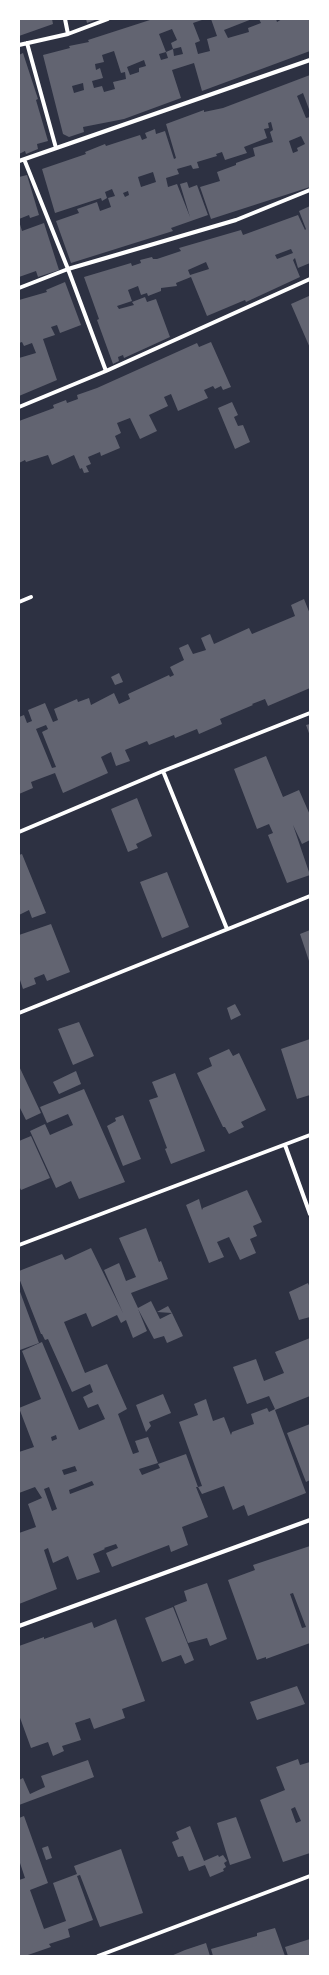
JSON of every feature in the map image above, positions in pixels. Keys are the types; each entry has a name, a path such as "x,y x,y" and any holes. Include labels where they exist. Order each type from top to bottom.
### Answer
{"street":[{"path":"65,19 68,34"},
{"path":"19,45 68,34 108,19"},
{"path":"27,43 56,148"},
{"path":"106,371 68,269 21,160 310,60"},
{"path":"19,288 68,269 236,220 310,190"},
{"path":"19,407 106,371 310,279"},
{"path":"19,602 31,597"},
{"path":"19,832 163,771 310,713"},
{"path":"163,771 227,929"},
{"path":"19,1013 310,896"},
{"path":"19,1245 310,1136"},
{"path":"285,1145 310,1214"},
{"path":"19,1626 310,1520"},
{"path":"98,1956 310,1876"}],"building":[{"path":"19,19 52,19 53,24 19,36"},
{"path":"86,19 98,19 87,23"},
{"path":"153,19 205,19 193,23 200,41 195,43 198,54 210,51 207,39 217,36 211,19 252,19 224,30 228,38 249,32 248,28 261,23 259,19 276,19 277,22 282,19 310,19 310,51 202,91 194,63 172,70 181,98 124,119 83,127 84,132 69,137 63,134 43,55 70,48 69,46 89,42 88,40","holes":["172,29 177,40 171,43 173,49 166,52 159,34","181,47 183,54 174,56 173,49","114,51 121,73 125,72 126,79 113,82 115,89 104,92 102,86 94,88 92,81 103,78 100,68 96,70 95,64 104,62 102,55","166,52 168,58 161,60 159,54","144,60 146,66 139,68 139,72 130,75 127,67","83,83 84,90 74,93 72,86"]},
{"path":"23,53 38,99 36,100 48,141 37,144 38,149 26,154 25,151 19,154 19,55"},
{"path":"310,75 310,112 303,93 297,96 306,118 310,117 310,187 211,219 200,187 220,181 217,172 255,156 253,148 273,142 270,132 273,130 271,122 268,123 269,128 264,129 267,138 244,147 247,153 225,160 222,152 216,154 217,156 197,162 199,168 193,169 191,165 177,169 179,174 166,178 168,187 177,184 190,217 180,184 187,182 189,188 197,185 208,215 171,228 173,231 71,263 56,221 79,213 77,209 97,202 100,211 111,207 108,198 115,196 112,189 105,192 107,198 102,201 101,198 55,213 42,169 86,154 85,152 105,144 106,146 140,135 142,140 147,138 145,133 155,129 156,134 165,131 174,159 176,158 166,124 204,110 204,112 223,108","holes":["301,136 305,144 297,148 298,151 293,153 289,141","153,172 156,182 141,187 138,177","128,191 129,195 125,197 123,193"]},
{"path":"27,175 39,215 30,218 29,215 19,219 19,177"},
{"path":"310,206 310,263 298,268 295,258 293,260 300,277 246,302 245,300 207,316 191,277 176,283 177,286 161,288 161,291 148,296 147,293 141,295 138,286 128,290 132,301 117,306 119,309 134,305 132,302 145,297 147,302 156,299 170,337 124,358 123,355 118,357 119,361 113,364 97,320 99,319 84,277 131,263 132,266 141,263 140,260 152,257 153,259 157,259 181,251 179,248 241,230 243,235 298,215 305,230 306,229 299,211","holes":["291,249 293,253 277,259 275,255","206,262 209,269 190,275 188,270"]},
{"path":"19,221 22,231 44,223 59,270 38,277 36,271 19,277"},
{"path":"65,282 81,325 60,333 57,325 51,327 55,335 43,339 57,380 19,396 19,358 36,353 32,343 24,346 22,342 19,343 19,300 47,292 46,290"},
{"path":"309,296 310,299 310,348 291,304"},
{"path":"211,342 231,387 223,390 221,386 215,389 213,386 204,390 208,398 178,411 171,394 164,397 168,406 149,415 157,431 140,439 130,418 117,423 121,433 115,436 120,448 101,456 100,452 88,457 91,464 86,466 89,472 84,473 82,468 80,469 74,455 52,465 48,455 26,462 25,460 19,463 19,421 54,408 53,405 66,400 67,403 78,399 77,395 97,388 197,343 199,347"},
{"path":"232,402 238,415 234,417 238,426 243,425 250,442 235,449 218,408"},
{"path":"304,599 310,614 310,688 268,706 265,699 252,704 253,705 220,719 222,724 199,734 197,729 175,738 174,735 149,745 147,741 125,750 130,761 116,766 111,752 101,757 108,773 63,793 55,773 31,782 33,788 19,794 19,717 24,715 27,723 32,721 28,710 45,703 53,722 58,720 54,709 77,699 78,702 89,698 91,705 114,693 119,704 130,699 128,694 169,675 170,677 174,675 170,667 184,660 179,648 188,644 193,654 206,650 201,638 210,634 214,644 249,628 252,634 295,616 291,605","holes":["46,725 48,729 42,732 56,767 52,768 36,729"]},
{"path":"119,673 123,682 115,685 111,677"},
{"path":"310,724 310,736 306,725"},
{"path":"266,756 283,797 299,790 310,815 310,840 302,844 293,825 310,875 287,883 268,835 273,833 269,824 257,829 234,769"},
{"path":"137,798 152,836 136,844 138,848 128,852 111,809"},
{"path":"22,854 46,913 32,918 29,910 19,915 19,855"},
{"path":"167,872 189,927 162,938 140,882"},
{"path":"51,924 70,972 47,981 44,974 34,978 36,984 23,989 19,977 19,935"},
{"path":"310,930 310,964 300,934"},
{"path":"235,1004 241,1015 231,1020 227,1008"},
{"path":"79,1022 94,1056 73,1065 58,1029"},
{"path":"310,1039 310,1095 297,1099 281,1049"},
{"path":"229,1049 233,1056 239,1053 266,1110 241,1122 244,1127 229,1134 225,1127 223,1127 197,1073 212,1066 209,1058"},
{"path":"19,1066 41,1113 26,1120 19,1106"},
{"path":"76,1071 81,1084 59,1094 53,1082"},
{"path":"175,1073 205,1151 171,1164 165,1149 167,1148 149,1100 158,1097 152,1082"},
{"path":"84,1089 125,1182 79,1199 71,1181 56,1188 30,1131 45,1124 50,1135 73,1125 68,1114 47,1123 40,1107"},
{"path":"123,1115 141,1159 123,1166 107,1126 116,1121 115,1118"},
{"path":"31,1136 50,1178 21,1190 19,1186 19,1141"},
{"path":"247,1190 262,1222 253,1226 257,1236 250,1239 256,1253 240,1260 229,1237 217,1242 224,1257 209,1263 186,1205 199,1199 202,1210 203,1208"},
{"path":"146,1228 159,1262 161,1261 168,1279 131,1293 138,1308 151,1301 160,1319 172,1313 183,1336 167,1343 164,1336 154,1339 138,1309 147,1331 133,1338 126,1320 121,1323 117,1315 92,1327 86,1313 64,1322 85,1373 107,1364 127,1409 118,1414 133,1454 139,1452 135,1441 148,1437 158,1463 139,1469 142,1475 160,1468 158,1464 186,1454 198,1487 196,1487 208,1517 182,1527 188,1545 171,1552 169,1545 112,1567 106,1553 118,1548 116,1544 104,1548 105,1549 93,1554 100,1572 77,1580 68,1556 53,1563 48,1548 44,1550 57,1589 19,1604 19,1533 36,1527 28,1504 42,1498 35,1487 19,1493 19,1452 34,1447 19,1408 41,1399 22,1351 42,1342 79,1430 105,1419 98,1404 88,1408 83,1397 93,1392 90,1384 72,1392 48,1339 45,1340 41,1334 19,1278 19,1271 62,1254 65,1260 91,1248 123,1313 104,1270 119,1263 126,1281 136,1277 119,1238","holes":["56,1435 57,1439 52,1441 51,1437","75,1466 77,1471 64,1475 62,1470","92,1481 94,1485 70,1494 69,1490","49,1487 57,1509 52,1511 44,1489"]},
{"path":"308,1283 310,1288 310,1317 299,1320 289,1292"},
{"path":"19,1289 39,1343 20,1350 19,1348"},
{"path":"168,1306 172,1313 157,1312"},
{"path":"310,1338 310,1396 275,1410 306,1493 248,1516 244,1505 233,1510 224,1486 202,1494 198,1487 202,1486 179,1422 198,1415 194,1404 206,1399 213,1421 224,1417 231,1435 232,1432 254,1424 251,1414 267,1408 269,1412 275,1409 269,1396 247,1404 233,1367 256,1359 264,1381 284,1373 275,1352"},
{"path":"163,1394 171,1413 149,1422 151,1426 146,1432 136,1405"},
{"path":"310,1424 310,1480 306,1482 287,1433"},
{"path":"310,1546 310,1643 266,1659 266,1657 257,1660 228,1580 255,1570 253,1565","holes":["293,1593 306,1627 302,1628 290,1594"]},
{"path":"207,1583 227,1639 210,1646 207,1638 188,1643 174,1606 187,1601 184,1591"},
{"path":"173,1607 194,1660 185,1664 181,1655 162,1662 145,1618"},
{"path":"116,1619 145,1701 122,1709 125,1718 94,1729 90,1718 75,1723 81,1740 62,1746 64,1751 53,1756 48,1742 31,1748 19,1715 19,1646 92,1622 94,1628"},
{"path":"297,1686 305,1704 257,1720 250,1702"},
{"path":"298,1759 300,1765 310,1762 310,1853 283,1862 260,1800 285,1790 276,1767","holes":["295,1807 301,1821 296,1823 291,1809"]},
{"path":"88,1760 94,1777 19,1805 19,1780 23,1778 30,1794 45,1787 41,1776"},
{"path":"24,1816 48,1883 30,1890 44,1929 66,1921 53,1883 77,1874 74,1866 121,1849 143,1913 100,1927 80,1875 77,1876 93,1920 68,1929 70,1937 49,1944 51,1947 25,1956 19,1956 19,1880 25,1878 19,1860 19,1818"},
{"path":"236,1817 251,1858 230,1865 217,1823"},
{"path":"190,1826 204,1861 218,1855 219,1857 223,1855 227,1861 224,1863 226,1867 223,1869 224,1871 210,1877 205,1865 189,1871 183,1856 178,1857 172,1842 179,1839 176,1832"},
{"path":"48,1846 52,1858 46,1860 42,1848"},
{"path":"275,1928 285,1956 213,1956 211,1949 257,1936 257,1933"},
{"path":"310,1939 310,1956 288,1956 285,1947"},
{"path":"206,1943 210,1956 171,1956 185,1950"}]}
